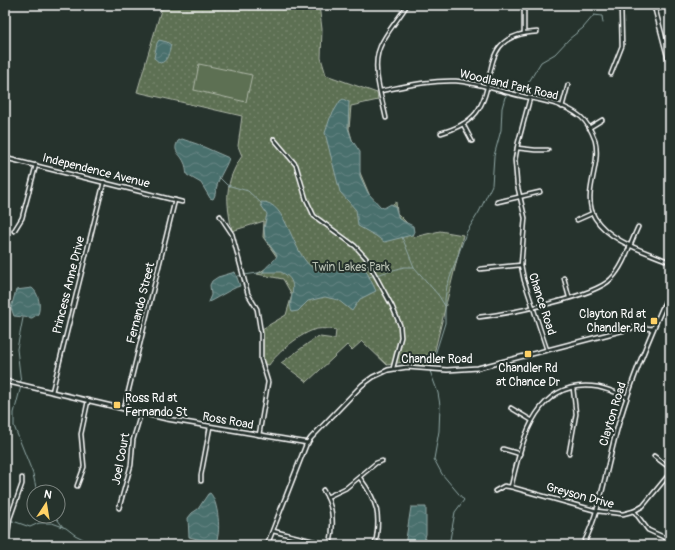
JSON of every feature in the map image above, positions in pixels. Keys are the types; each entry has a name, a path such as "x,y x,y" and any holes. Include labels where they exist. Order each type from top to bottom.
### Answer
{"street":[{"path":"386,118 377,66 380,47 407,5"},
{"path":"524,5 524,33"},
{"path":"611,74 622,46 621,5"},
{"path":"654,5 670,66"},
{"path":"655,10 668,5"},
{"path":"441,133 463,124 477,111 486,87 493,60 498,50 507,40 524,33 537,32"},
{"name":"Woodland Park Road","path":"381,91 417,84 454,81 530,98 562,107 580,116 590,128 595,141 596,150 590,194 593,213 607,231 620,240 670,262"},
{"path":"562,107 568,85"},
{"name":"Chance Road","path":"530,98 517,148 515,169 525,218 521,265 524,280 547,350"},
{"path":"590,128 602,120"},
{"path":"463,124 472,141"},
{"path":"274,139 296,165 306,199 314,216 352,244 366,258 392,306 400,325 401,333 401,341 393,368"},
{"path":"517,148 548,150"},
{"name":"Independence Avenue","path":"5,158 182,202"},
{"path":"14,231 22,218 36,165"},
{"name":"Princess Anne Drive","path":"52,393 104,182"},
{"path":"497,202 540,192"},
{"name":"Fernando Street","path":"124,410 175,200"},
{"path":"577,220 593,213"},
{"path":"220,216 232,234 248,294 257,309 261,334 260,359 268,382 259,436"},
{"path":"479,317 506,314 594,291 607,283 617,272 638,228"},
{"path":"480,268 521,265"},
{"path":"564,278 569,297"},
{"name":"Clayton Road","path":"583,545 597,511 615,436 627,397 653,329 670,291"},
{"name":"Chandler Road","path":"267,545 308,443 321,425 362,385 377,374 393,368 407,367 441,370 466,370 636,327 653,329"},
{"name":"Ross Road","path":"5,381 124,410 259,436 308,443"},
{"path":"511,487 531,420 548,401 560,393 573,388 596,387 627,397"},
{"path":"569,453 576,414 573,388"},
{"path":"77,486 84,467 81,434 88,401"},
{"path":"511,408 531,420"},
{"name":"Joel Court","path":"119,508 131,465 134,436 141,413"},
{"path":"201,481 210,427"},
{"path":"503,450 520,454"},
{"path":"654,456 670,468"},
{"path":"327,497 346,488 360,478 376,463 382,462"},
{"path":"670,473 648,501 634,512 648,530 670,540"},
{"path":"6,545 10,518 20,490 22,478"},
{"path":"360,478 372,495 378,516 374,545"},
{"name":"Greyson Drive","path":"495,491 504,486 511,487 597,511 618,515 634,512"},
{"path":"273,531 330,545 333,518 327,497 323,490"}],"green space":[{"name":"Twin Lakes Park","path":"160,5 319,5 322,29 321,58 326,75 377,93 378,100 351,106 349,129 358,168 372,201 384,210 396,202 397,213 406,222 414,237 440,231 463,235 431,366 403,362 387,365 362,341 352,350 347,345 307,382 281,363 314,339 320,337 335,339 336,330 324,329 317,329 304,334 284,349 269,365 260,363 262,329 286,315 292,295 283,279 257,274 279,260 263,237 264,221 232,231 228,210 228,192 232,175 242,156 238,146 242,116 137,92 161,10 159,9"},
{"path":"199,64 252,75 246,102 194,90"}],"water":[{"path":"159,40 167,42 171,45 169,54 165,61 160,63 154,58"},
{"path":"343,99 349,102 348,128 352,140 360,152 360,176 368,193 381,207 384,208 391,204 395,206 399,219 413,226 414,232 412,235 384,242 358,226 356,210 340,192 325,133 330,118 340,101"},
{"path":"182,139 229,158 219,179 213,199 210,198 201,183 187,175 185,163 176,150 178,141"},
{"path":"261,202 270,204 278,210 307,263 315,269 321,271 333,271 364,266 376,291 360,299 352,311 338,300 325,297 308,301 298,311 292,312 291,302 293,286 288,276 281,272 263,272 277,255 265,239 264,228 267,214 261,205"},
{"path":"235,272 240,286 208,302 211,295 210,285 212,281 218,277"},
{"path":"32,288 39,300 38,314 32,318 14,316 11,308 16,290"},
{"path":"210,493 213,497 217,510 219,526 215,543 189,537 188,518 198,509"},
{"path":"411,507 426,507 426,534 423,545 405,545"}],"waterway":[{"path":"449,545 455,512 464,500 442,474 434,459 439,431 440,405 438,393 430,371 445,323 445,299 447,286 466,233 479,212 492,185 494,156 501,130 502,108 505,97 511,92 527,85 541,62 555,54 569,39 583,28 594,15 602,16 603,23"},
{"path":"219,177 227,185 248,191 261,203"},
{"path":"402,237 414,267 439,296 445,306"},
{"path":"369,277 404,267 414,267"},
{"path":"238,276 264,272"},
{"path":"21,383 17,349 23,318"},
{"path":"21,386 14,413 14,426 33,474 35,484"},
{"path":"5,522 13,521 30,527 39,523 52,523 66,528 75,535 95,545"},
{"path":"206,540 206,545"}],"place":[{"name":"Clayton Rd at Chandler Rd","path":"654,321"},
{"name":"Chandler Rd at Chance Dr","path":"528,354"},
{"name":"Ross Rd at Fernando St","path":"117,405"}]}
